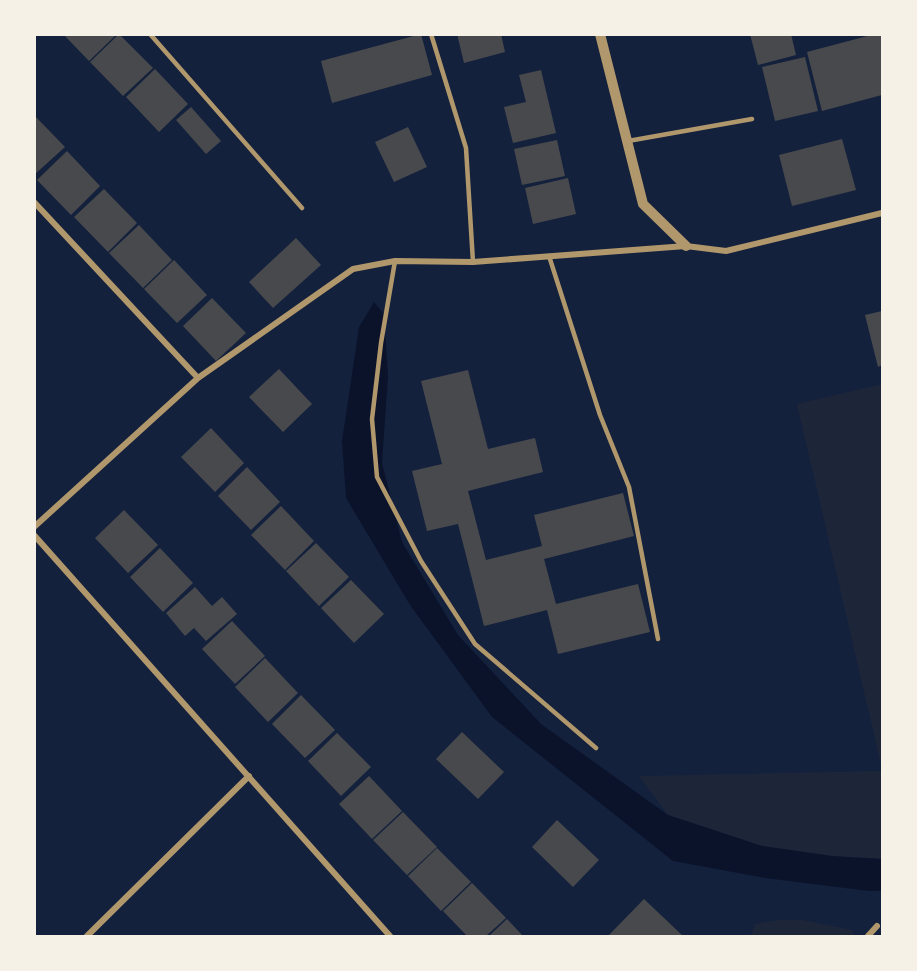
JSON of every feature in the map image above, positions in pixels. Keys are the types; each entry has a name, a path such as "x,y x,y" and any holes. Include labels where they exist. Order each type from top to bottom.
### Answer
{"street":[{"path":"600,34 644,204 686,246"},
{"path":"34,202 198,378"},
{"path":"34,527 198,378 353,268 395,261 473,262 686,246 726,251 882,213"},
{"path":"34,535 390,936"},
{"path":"87,936 249,776"},
{"path":"868,936 877,926"}],"lane":[{"path":"150,34 302,208"},
{"path":"431,34 466,148 473,262"},
{"path":"628,141 752,119"},
{"path":"549,256 600,415 628,488 658,639"},
{"path":"395,261 381,343 372,419 376,477 421,561 475,644 597,748"}],"shaded area":[{"path":"374,302 384,314 388,376 382,463 402,542 458,635 541,724 668,815 762,846 832,856 882,859 882,891 765,878 673,861 492,717 410,605 346,498 342,441 359,327"},
{"path":"882,384 882,769 797,404"},
{"path":"882,771 882,859 832,856 762,846 668,815 639,776"},
{"path":"779,920 802,920 852,930 854,935 751,936 755,924"}],"building":[{"path":"63,34 117,34 89,61"},
{"path":"119,34 153,68 123,96 90,62"},
{"path":"421,34 432,75 332,103 321,61"},
{"path":"457,34 501,34 505,52 464,63"},
{"path":"750,34 791,34 796,55 758,65"},
{"path":"882,34 882,95 822,111 807,52"},
{"path":"805,57 818,111 775,121 762,67"},
{"path":"155,69 188,104 159,132 126,97"},
{"path":"541,70 556,133 513,143 504,107 526,102 519,75"},
{"path":"191,107 221,141 206,154 176,120"},
{"path":"34,115 65,147 34,175"},
{"path":"408,127 427,167 394,182 375,142"},
{"path":"842,139 856,190 792,206 779,155"},
{"path":"557,140 565,176 522,185 514,149"},
{"path":"67,151 100,186 71,215 37,180"},
{"path":"568,178 576,214 533,224 525,188"},
{"path":"104,189 137,223 108,252 74,217"},
{"path":"139,225 172,260 143,288 109,253"},
{"path":"296,238 321,265 273,308 249,282"},
{"path":"174,260 207,295 177,323 144,289"},
{"path":"212,298 246,333 216,361 183,326"},
{"path":"882,311 882,365 878,367 865,315"},
{"path":"279,369 312,404 283,432 249,397"},
{"path":"468,370 488,449 535,438 543,472 468,491 486,560 542,546 534,515 623,493 634,536 544,559 556,604 638,584 650,632 558,654 547,610 484,626 458,524 427,531 412,471 442,464 421,381"},
{"path":"211,428 244,463 215,492 181,457"},
{"path":"247,467 280,502 251,530 218,496"},
{"path":"281,506 314,541 285,570 251,535"},
{"path":"124,510 158,545 128,573 95,538"},
{"path":"316,543 349,577 319,606 286,571"},
{"path":"160,548 193,583 163,612 130,577"},
{"path":"351,580 384,614 354,643 321,608"},
{"path":"195,587 212,606 222,597 237,614 206,641 194,628 185,636 166,613"},
{"path":"232,621 265,656 235,684 202,649"},
{"path":"265,658 298,693 268,722 235,687"},
{"path":"301,695 335,730 305,758 272,724"},
{"path":"462,732 504,772 478,799 436,759"},
{"path":"337,733 371,767 341,796 308,761"},
{"path":"369,776 402,811 372,839 339,804"},
{"path":"403,812 437,847 407,875 373,840"},
{"path":"557,820 599,860 573,887 532,847"},
{"path":"437,848 471,882 441,911 408,876"},
{"path":"472,883 506,918 486,936 467,936 443,911"},
{"path":"644,899 683,936 608,936"},
{"path":"507,919 523,936 489,936"}]}
